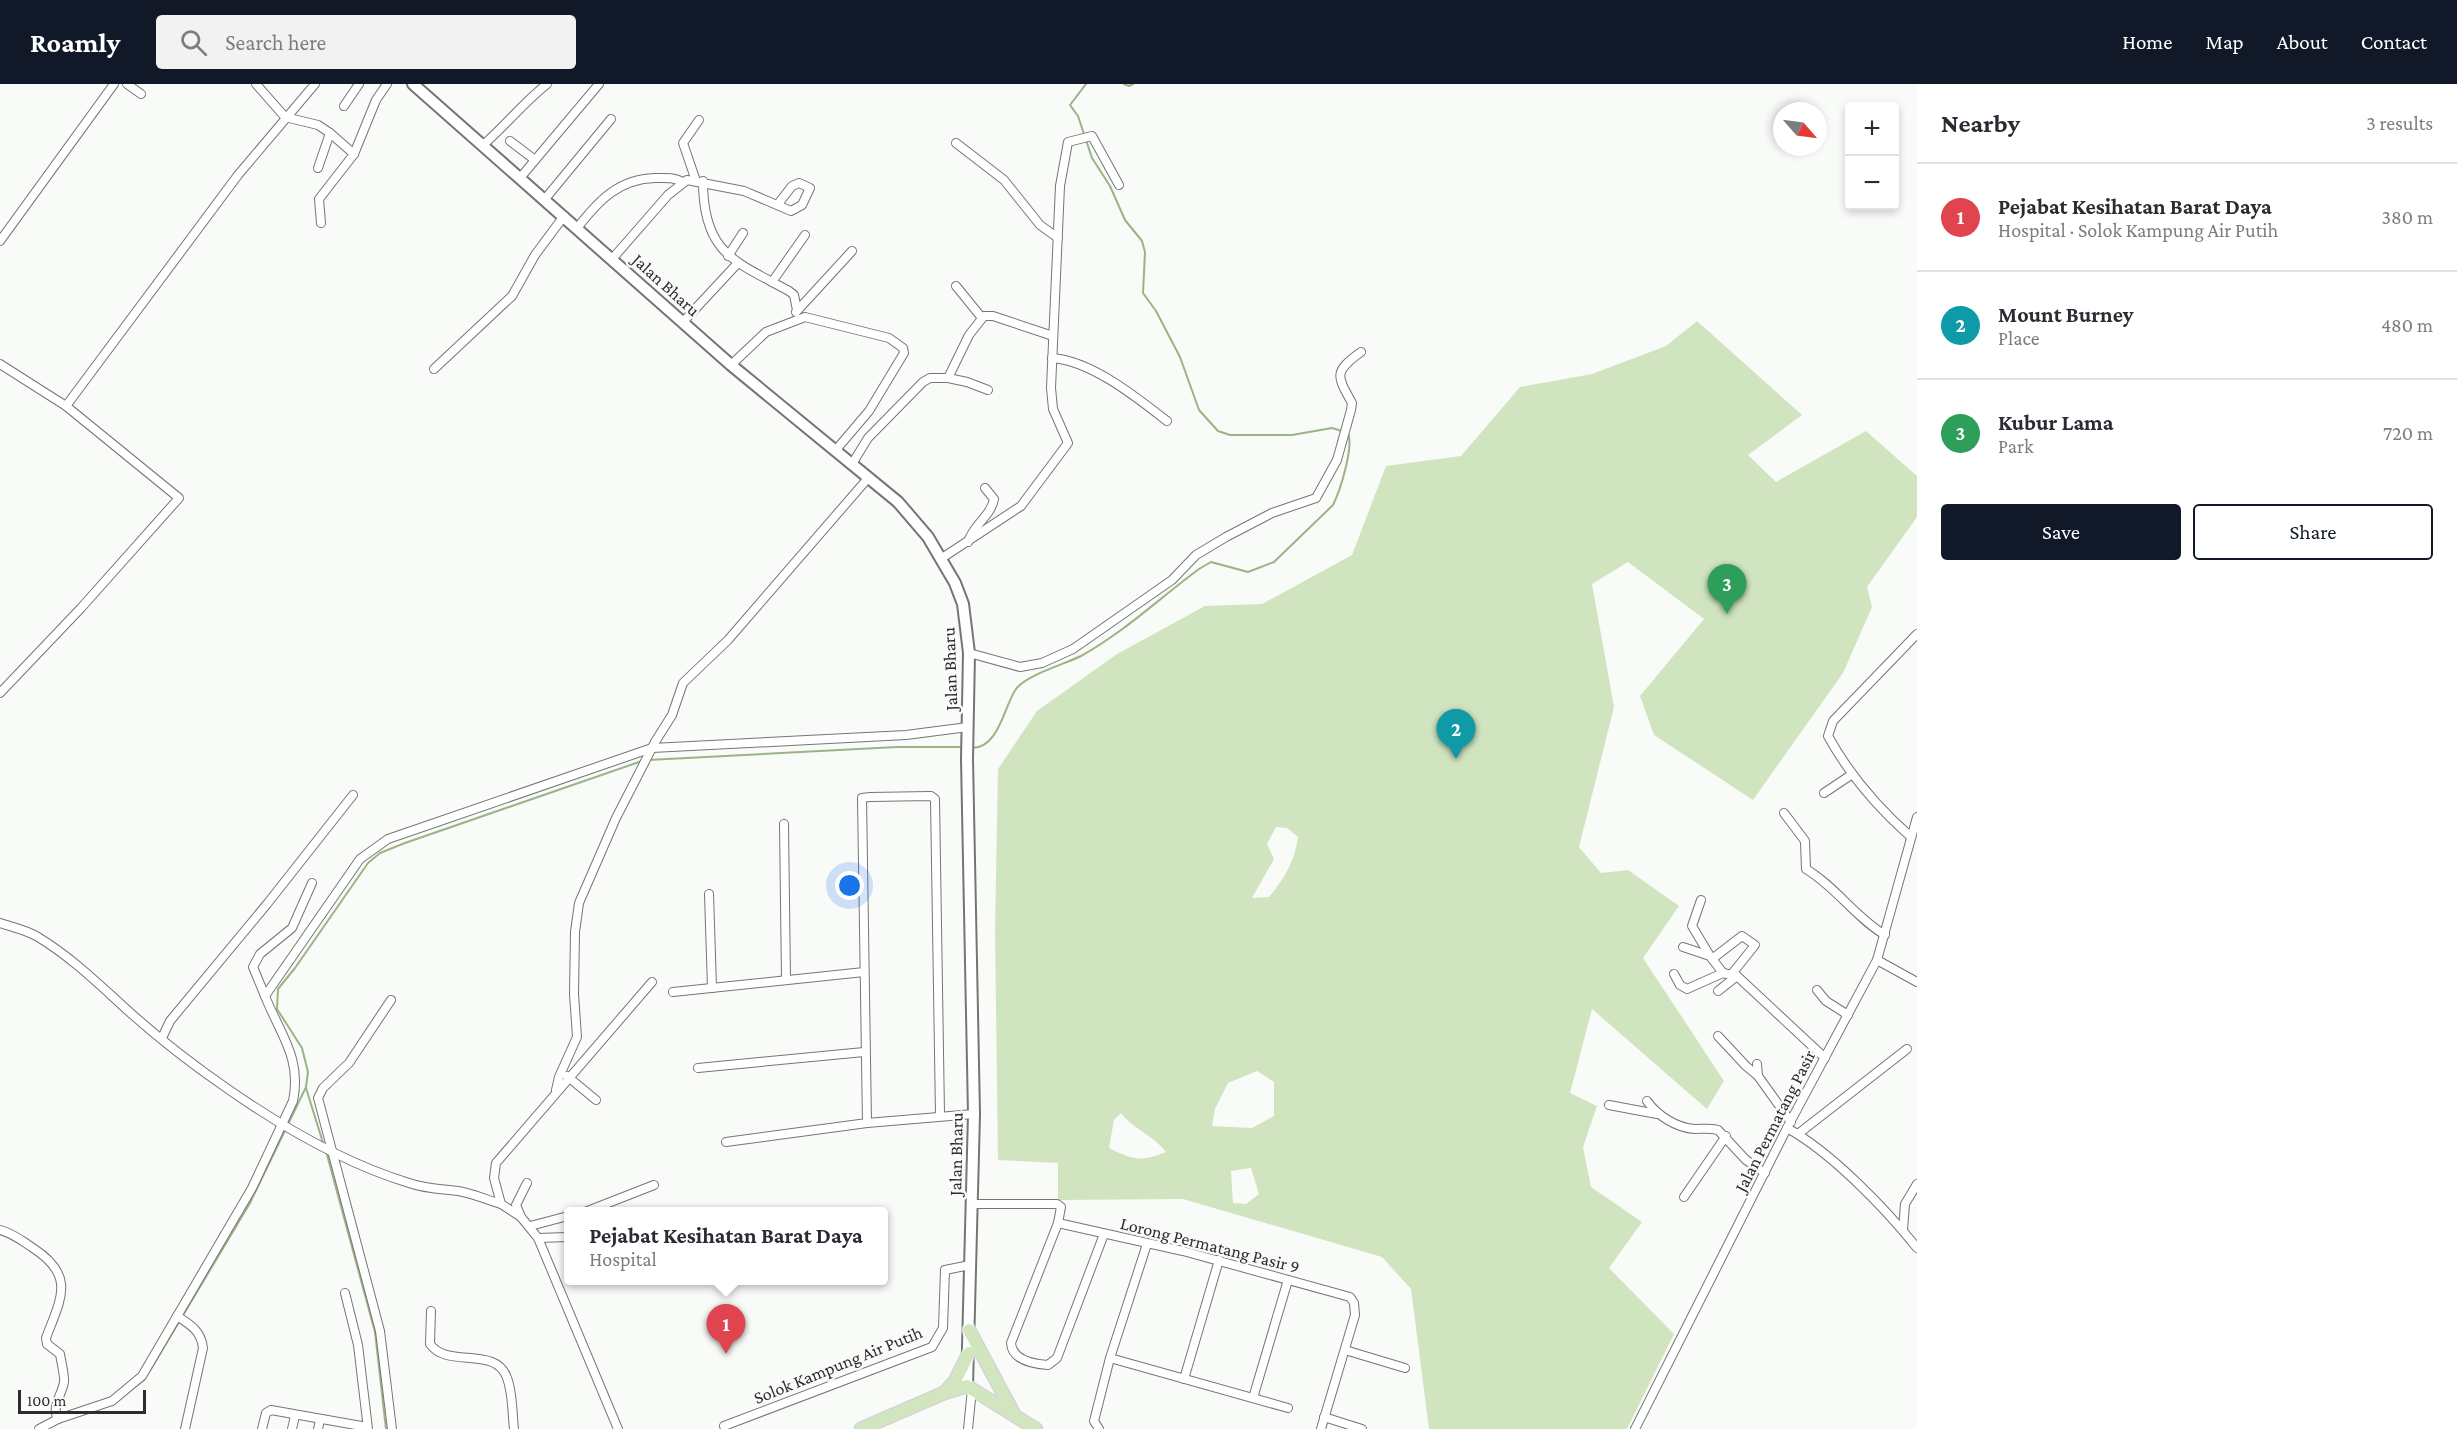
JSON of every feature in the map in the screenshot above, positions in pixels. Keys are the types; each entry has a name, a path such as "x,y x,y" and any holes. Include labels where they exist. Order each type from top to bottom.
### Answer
{"main road":[{"name":"Jalan Bharu","path":"413,84 578,227 731,365 869,477 912,516 942,558 963,604 969,653 967,759 974,1114 969,1388"},
{"path":"969,1330 1015,1416"},
{"path":"944,1393 955,1381 969,1353"},
{"path":"861,1429 944,1393 969,1388 1036,1429"}],"street":[{"path":"0,242 114,84"},
{"path":"127,84 141,94"},
{"path":"256,84 285,117 318,125 354,154"},
{"path":"66,406 231,184 315,84"},
{"path":"344,106 359,84"},
{"path":"321,223 320,199 354,154 376,100 387,84"},
{"path":"483,145 518,112 532,94 547,84"},
{"path":"520,178 599,84"},
{"path":"545,199 611,119"},
{"path":"699,120 683,143 700,181 705,219 728,256 737,264 794,295 797,310"},
{"path":"318,168 330,133"},
{"path":"942,558 1021,506 1066,446 1068,440 1051,404 1060,186 1066,145 1089,134 1094,137 1119,185"},
{"path":"510,141 534,160"},
{"path":"956,143 1004,180 1040,225 1058,238"},
{"path":"578,227 597,203 619,187 644,179 674,178 683,182 700,181 744,191 777,204"},
{"path":"613,258 683,182"},
{"path":"434,369 512,296 535,255 564,216"},
{"path":"728,256 743,233"},
{"path":"772,282 805,235"},
{"path":"792,321 797,310 852,251"},
{"path":"683,322 737,264"},
{"path":"956,286 982,318"},
{"path":"948,378 965,342 982,318 993,316 1053,336"},
{"path":"731,365 760,337 792,321 809,317 889,338 904,350 869,411 835,451"},
{"path":"969,653 1026,668 1073,649 1172,580 1196,555 1272,513 1316,498 1334,468 1352,403 1340,386 1340,372 1345,363 1361,352"},
{"path":"1052,358 1074,362 1123,388 1167,421"},
{"path":"0,364 66,406 179,498 81,608 0,693"},
{"path":"852,464 868,438 923,382 930,378 948,378 988,390"},
{"path":"556,1090 577,1037 574,994 575,932 579,903 592,869 643,765 672,715 688,677 728,640 869,477"},
{"path":"968,542 971,533 992,508 994,499 985,488"},
{"path":"1913,842 1870,799 1851,775 1828,736 1830,726 1917,634"},
{"path":"265,996 360,859 376,845 652,748 906,735 968,727"},
{"path":"1824,793 1851,775"},
{"path":"162,1038 170,1021 260,913 353,795"},
{"path":"867,1123 864,1052 862,798 931,796 935,799 940,1115"},
{"path":"1784,813 1805,841 1806,869 1829,884 1863,920 1885,935"},
{"name":"Jalan Permatang Pasir","path":"1635,1429 1789,1125 1877,960 1913,842 1917,817"},
{"path":"784,824 786,980"},
{"path":"39,1429 58,1419 95,1408 122,1395 150,1365 180,1318 286,1126 293,1101 297,1071 253,967 260,954 292,928 312,883"},
{"path":"709,894 712,988"},
{"path":"1701,900 1692,926 1711,958 1825,1058"},
{"path":"0,922 36,936 67,958 162,1038 226,1088 286,1126 365,1169 430,1190 459,1191 501,1204 521,1217 538,1238 618,1429"},
{"path":"1711,958 1742,936 1755,945 1718,992"},
{"path":"1683,947 1711,958"},
{"path":"1877,960 1917,982"},
{"path":"673,992 864,972"},
{"path":"1674,974 1680,986 1687,988 1730,975"},
{"path":"501,1204 494,1178 496,1163 556,1090 570,1078 652,982"},
{"path":"1817,990 1826,1001 1848,1014"},
{"path":"391,1000 349,1062 320,1094 319,1107 327,1149 380,1331 392,1429"},
{"path":"1719,1036 1758,1076 1789,1125 1885,1209 1917,1248"},
{"path":"1798,1134 1907,1049"},
{"path":"698,1068 864,1052"},
{"path":"1757,1064 1758,1076"},
{"path":"562,1072 596,1100"},
{"path":"1647,1101 1657,1114"},
{"path":"1609,1106 1657,1114 1687,1127 1711,1128 1726,1136 1746,1160 1766,1173"},
{"path":"726,1142 867,1123 940,1115 974,1114"},
{"path":"1684,1197 1726,1136"},
{"path":"521,1217 516,1205 527,1183"},
{"path":"1903,1230 1905,1204 1917,1184"},
{"path":"598,1207 654,1185"},
{"path":"971,1204 1057,1204 1061,1209 1058,1223 1011,1343 1012,1350 1017,1356 1038,1364 1048,1365 1055,1360 1104,1234"},
{"path":"530,1226 564,1217"},
{"name":"Lorong Permatang Pasir 9","path":"1058,1223 1219,1260 1353,1300 1354,1315 1345,1350"},
{"path":"0,1230 15,1236 47,1257 60,1273 61,1298 46,1338 47,1344 60,1354 59,1365 64,1378 55,1408 58,1419"},
{"path":"538,1238 564,1237"},
{"path":"1098,1428 1094,1421 1110,1358 1146,1244"},
{"path":"1184,1378 1219,1260"},
{"name":"Solok Kampung Air Putih","path":"724,1426 932,1347 943,1328 945,1270 970,1265"},
{"path":"1253,1398 1288,1280"},
{"path":"262,1429 269,1411 347,1427 368,1428 358,1345 345,1293"},
{"path":"431,1311 430,1344 433,1348 448,1355 489,1361 504,1371 514,1429"},
{"path":"180,1318 198,1332 203,1348 185,1429"},
{"path":"1321,1429 1345,1350 1405,1368"},
{"path":"1110,1358 1288,1408"},
{"path":"968,1429 969,1388"},
{"path":"292,1429 295,1416"},
{"path":"1324,1417 1362,1429"},
{"path":"318,1429 320,1420"}],"green space":[{"path":"1697,321 1802,415 1748,455 1776,482 1866,431 1917,476 1917,517 1867,587 1872,607 1843,673 1753,800 1654,735 1640,696 1704,619 1628,562 1592,584 1614,707 1579,847 1601,873 1628,870 1679,906 1643,958 1724,1081 1707,1109 1592,1009 1570,1093 1597,1106 1583,1147 1591,1187 1642,1222 1609,1268 1674,1334 1627,1429 1429,1429 1411,1289 1382,1257 1183,1199 1058,1200 1058,1163 998,1160 995,930 998,769 1037,711 1117,654 1205,606 1262,604 1352,555 1386,466 1461,456 1520,387 1592,374 1666,346","holes":["1276,827 1287,828 1298,837 1291,862 1269,897 1252,898 1274,859 1267,844","1257,1071 1274,1082 1274,1116 1252,1128 1212,1126 1215,1109 1228,1083","1121,1113 1166,1152 1137,1158 1109,1148 1114,1120","1251,1168 1259,1194 1246,1204 1233,1203 1231,1171"]}],"waterway":[{"path":"971,748 988,742 1000,725 1012,696 1021,684 1097,647 1199,569 1211,562 1248,572 1274,562 1333,505 1348,458 1348,433 1332,428 1292,435 1230,435 1218,431 1199,410 1180,357 1156,311 1143,293 1145,252 1142,241 1125,220 1110,186 1092,158 1078,116 1070,105 1086,84"},
{"path":"1124,84 1129,86 1133,84"},
{"path":"648,760 897,747 963,747"},
{"path":"112,1405 144,1380 154,1364 250,1203 306,1087 308,1072 302,1048 277,1009 278,989 368,863 380,853 405,843 642,761"},
{"path":"306,1088 324,1146"},
{"path":"326,1151 375,1332 386,1429"}],"place":[{"name":"Kubur Lama","path":"1727,614"},
{"name":"Mount Burney","path":"1456,759"},
{"name":"Pejabat Kesihatan Barat Daya","path":"726,1354"}]}
